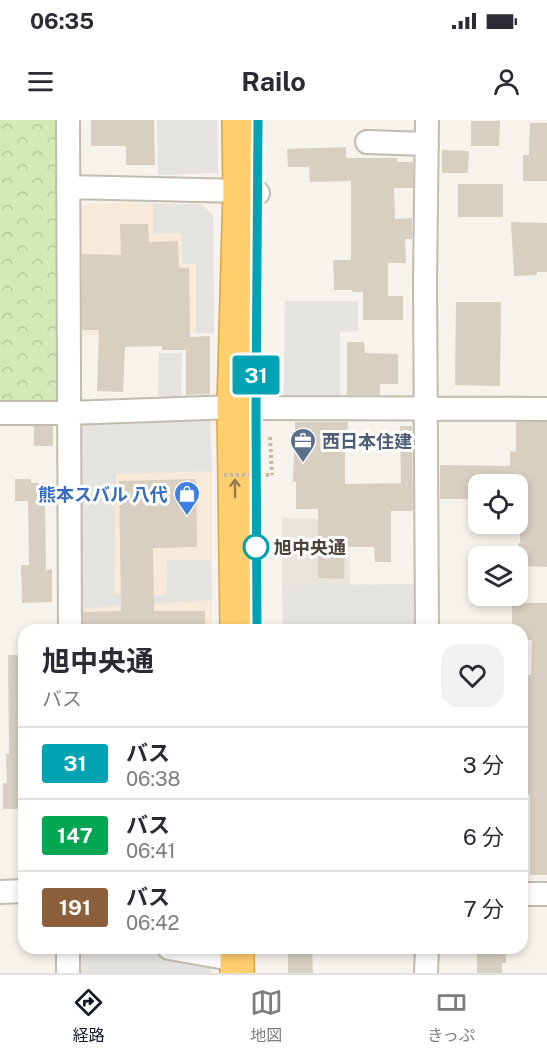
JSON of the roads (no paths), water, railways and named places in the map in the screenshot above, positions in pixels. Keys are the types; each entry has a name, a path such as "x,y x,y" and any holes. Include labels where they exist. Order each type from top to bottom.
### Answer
{"highway":[{"path":"239,120 249,192"},
{"path":"237,624 245,407 249,192 258,120"},
{"path":"245,407 257,624"}],"street":[{"path":"68,120 70,624"},
{"path":"427,120 427,624"},
{"path":"367,142 427,144"},
{"path":"68,187 249,192"},
{"path":"0,413 245,407 547,409"},
{"path":"0,892 18,891"},
{"path":"528,894 547,894"},
{"path":"68,954 68,973"},
{"path":"207,954 245,960"},
{"path":"426,954 426,973"}],"place":[{"name":"西日本住建","path":"303,464"},
{"name":"熊本スバル 八代","path":"187,517"},
{"name":"旭中央通","path":"256,547"}]}
